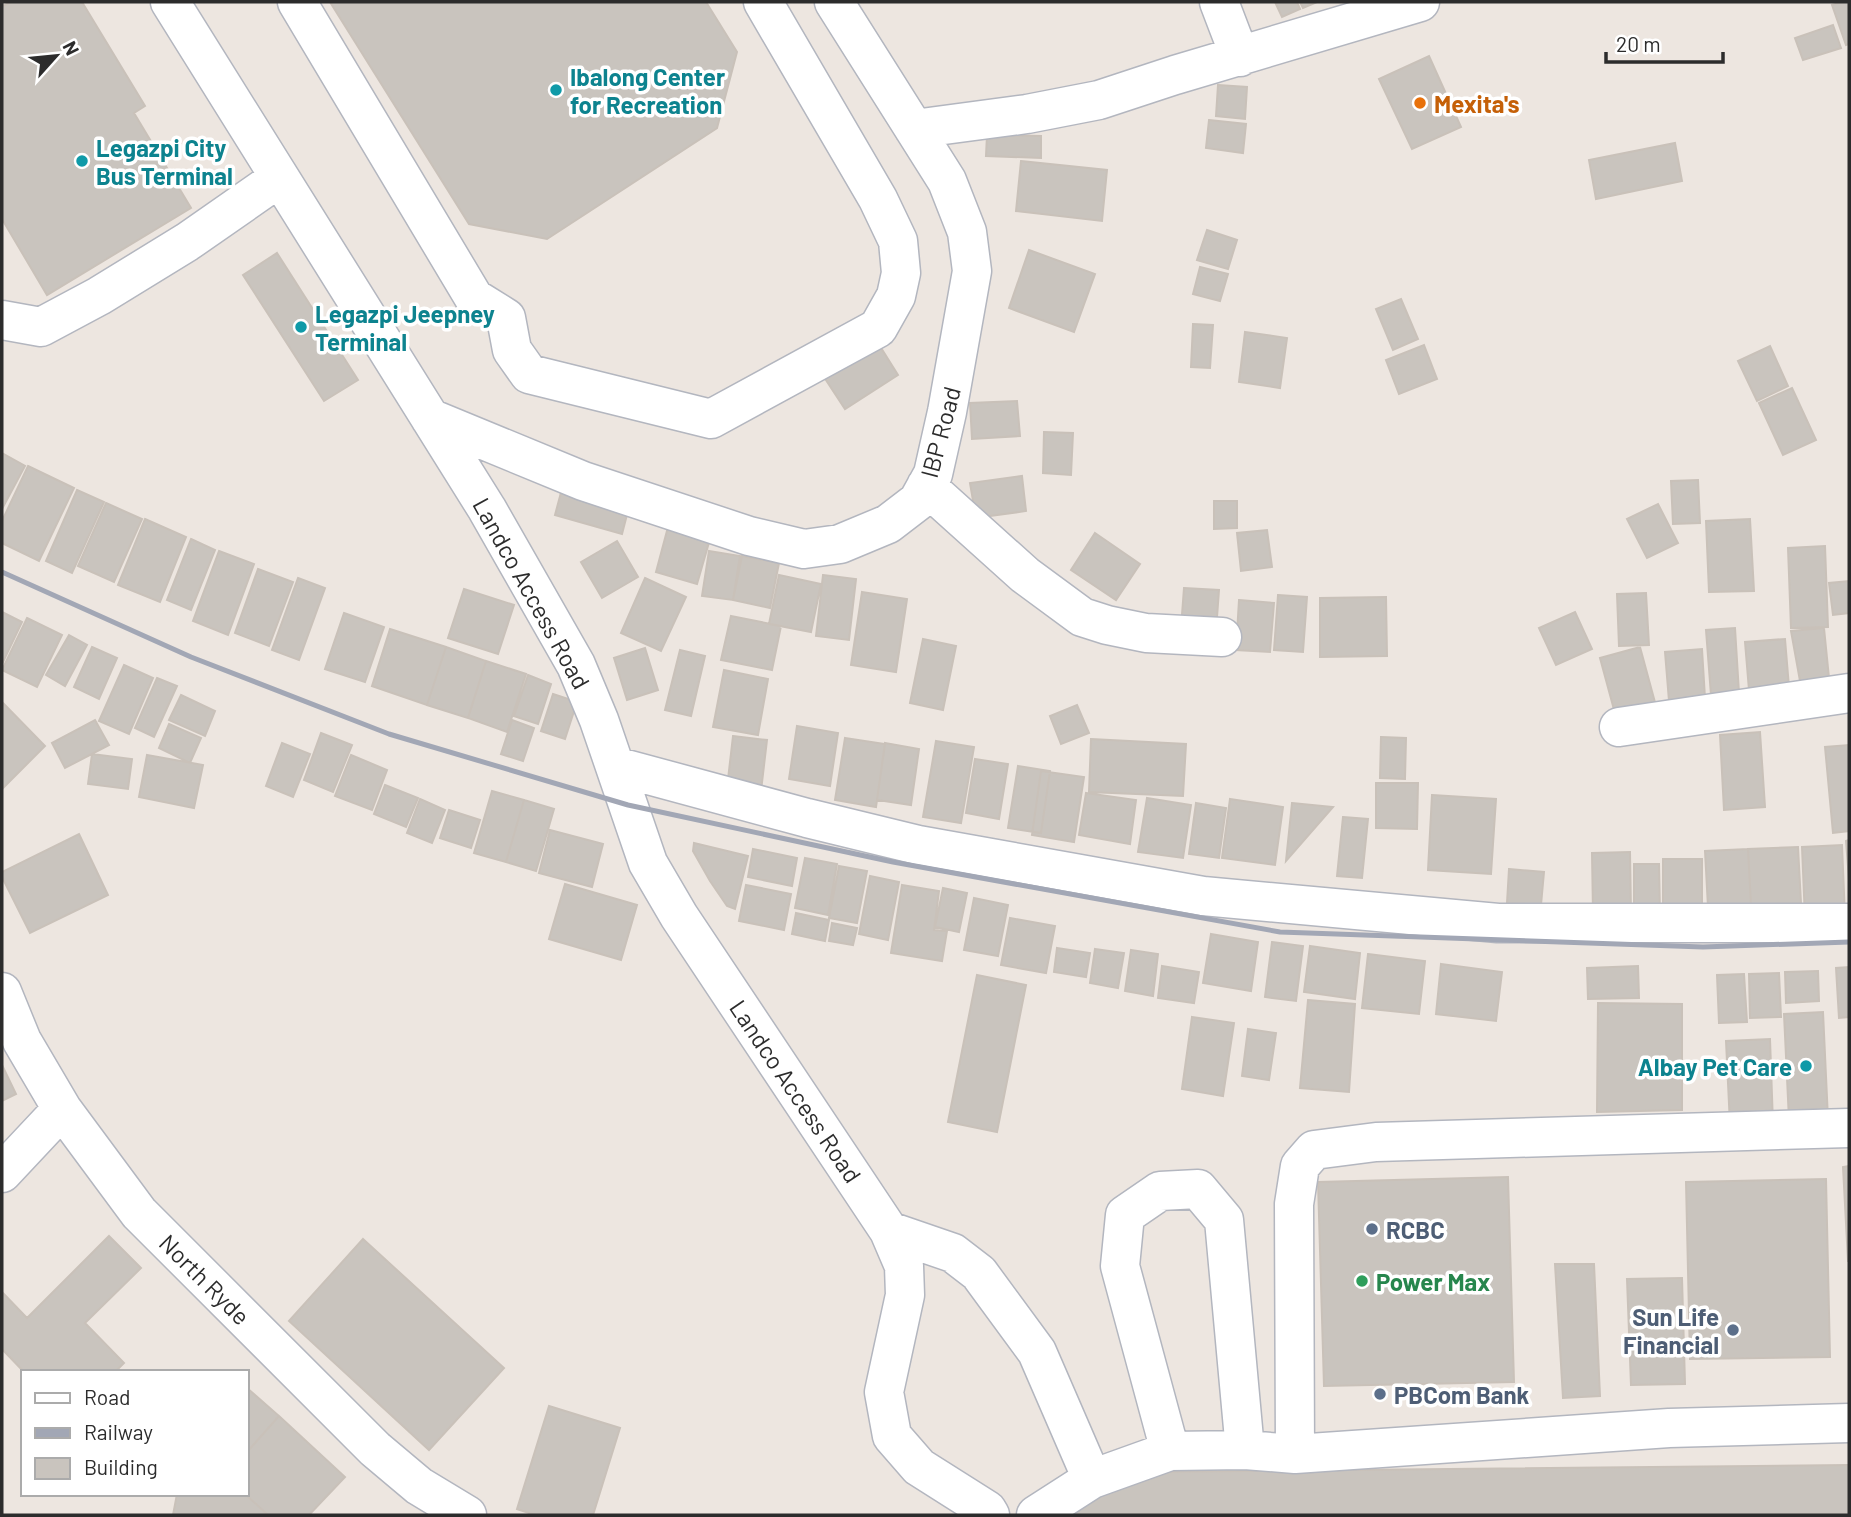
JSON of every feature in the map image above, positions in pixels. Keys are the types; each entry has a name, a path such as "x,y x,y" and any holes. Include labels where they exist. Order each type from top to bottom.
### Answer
{"street":[{"path":"296,2 474,298 506,318 513,350 529,374 711,419 878,328 896,296 901,273 898,241 878,199 763,2"},
{"name":"IBP Road","path":"430,418 583,481 749,536 804,549 841,544 888,524 918,500 933,474 947,412 972,271 967,232 947,181 834,2"},
{"path":"1219,2 1240,57"},
{"path":"915,129 1027,114 1099,100 1420,2"},
{"name":"Landco Access Road","path":"184,6 279,177 486,509 576,665 615,766 648,863 660,884 889,1231 904,1266 905,1295 884,1392 892,1436 919,1467 987,1510 990,1515"},
{"path":"2,346 99,296 187,242 279,177"},
{"path":"2,320 41,327"},
{"path":"926,485 1025,575 1082,617 1146,633 1222,637"},
{"path":"1619,727 1849,693"},
{"path":"615,766 918,845 1203,896 1498,923 1849,923"},
{"name":"North Ryde","path":"2,992 22,1041 62,1109 139,1213 375,1449 419,1486 467,1515"},
{"path":"2,1173 62,1109"},
{"path":"1295,1454 1294,1204 1300,1166 1314,1150 1376,1142 1849,1128"},
{"path":"1170,1451 1120,1266 1125,1215 1160,1191 1198,1189 1224,1220 1245,1450"},
{"path":"889,1231 953,1253 979,1273 1037,1352 1092,1479"},
{"path":"1036,1515 1092,1479 1170,1451 1245,1450 1295,1454 1669,1428 1849,1423"}],"building":[{"name":"Legazpi City Bus Terminal","path":"11,2 82,2 145,106 134,113 191,208 47,295 2,219 2,4 3,6"},
{"name":"Ibalong Center for Recreation","path":"330,2 706,2 737,52 717,128 547,239 469,224"},
{"path":"1275,2 1297,2 1300,9 1282,17"},
{"path":"1300,2 1317,2 1303,8"},
{"path":"1849,2 1849,44 1846,45 1832,5"},
{"path":"1833,25 1841,48 1803,60 1795,38"},
{"name":"Mexita's","path":"1429,56 1461,127 1412,149 1379,79"},
{"path":"1218,85 1247,87 1245,119 1216,116"},
{"path":"1209,120 1246,124 1243,153 1206,148"},
{"path":"987,135 1041,136 1041,158 986,156"},
{"path":"1675,143 1682,181 1596,199 1589,160"},
{"path":"1021,161 1107,170 1102,221 1016,211"},
{"path":"1207,230 1237,240 1228,269 1197,260"},
{"path":"1029,250 1095,274 1074,332 1009,308"},
{"name":"Legazpi Jeepney Terminal","path":"277,253 358,380 324,401 243,275"},
{"path":"1200,267 1228,274 1220,301 1193,294"},
{"path":"1401,299 1418,339 1393,350 1376,309"},
{"path":"1193,324 1213,325 1210,368 1191,367"},
{"path":"1245,332 1287,338 1280,388 1239,382"},
{"path":"878,343 898,375 845,409 824,377"},
{"path":"1424,345 1437,379 1399,394 1386,360"},
{"path":"1770,346 1788,386 1757,401 1738,361"},
{"path":"1792,388 1816,440 1783,455 1759,403"},
{"path":"1017,401 1020,436 972,439 970,403"},
{"path":"1044,432 1073,433 1071,475 1043,473"},
{"path":"2,453 25,466 2,509"},
{"path":"28,466 74,488 39,561 2,543 2,521"},
{"path":"1022,476 1026,511 976,518 970,483"},
{"path":"1698,480 1700,523 1673,524 1671,481"},
{"path":"563,485 630,503 622,534 555,515"},
{"path":"77,490 104,502 72,573 46,561"},
{"path":"1214,501 1237,501 1237,528 1214,529"},
{"path":"106,503 142,519 114,582 78,566"},
{"path":"1658,504 1678,543 1647,558 1627,519"},
{"path":"145,519 186,537 160,602 118,585"},
{"path":"1750,519 1754,591 1709,592 1706,521"},
{"path":"668,527 710,539 697,584 656,572"},
{"path":"1267,530 1272,567 1241,571 1237,533"},
{"path":"1095,533 1140,564 1116,600 1071,570"},
{"path":"191,539 215,550 191,610 167,600"},
{"path":"617,541 638,577 602,598 581,562"},
{"path":"1825,546 1828,627 1791,628 1788,548"},
{"path":"219,551 254,564 228,635 193,621"},
{"path":"709,551 740,556 733,600 702,596"},
{"path":"742,556 779,563 770,608 733,600"},
{"path":"258,569 293,582 269,646 235,633"},
{"path":"779,575 821,584 811,632 769,624"},
{"path":"823,575 856,579 849,640 816,636"},
{"path":"298,578 325,588 299,660 272,650"},
{"path":"645,578 686,597 661,651 621,633"},
{"path":"1849,581 1849,613 1833,615 1829,583"},
{"path":"1184,588 1219,590 1216,631 1181,628"},
{"path":"464,589 514,605 498,654 448,638"},
{"path":"862,592 907,599 896,672 851,665"},
{"path":"1646,593 1649,645 1619,646 1617,594"},
{"path":"1278,595 1307,597 1303,652 1274,650"},
{"path":"1386,597 1387,656 1320,657 1320,598"},
{"path":"1239,600 1274,603 1270,652 1236,650"},
{"path":"2,612 22,622 2,664"},
{"path":"1575,612 1592,649 1556,665 1539,628"},
{"path":"344,613 384,627 365,682 325,669"},
{"path":"731,616 781,626 772,670 721,660"},
{"path":"27,618 62,635 37,687 2,670"},
{"path":"1735,628 1739,693 1711,695 1706,630"},
{"path":"1824,628 1830,688 1802,692 1791,631"},
{"path":"390,629 446,647 427,705 372,686"},
{"path":"69,635 87,645 65,686 46,675"},
{"path":"923,639 956,646 943,710 910,703"},
{"path":"1785,639 1789,687 1749,690 1745,642"},
{"path":"92,647 117,658 99,699 74,687"},
{"path":"446,647 486,661 468,718 427,705"},
{"path":"1640,647 1656,706 1616,717 1600,658"},
{"path":"645,648 658,690 627,700 614,658"},
{"path":"1702,649 1705,698 1669,701 1665,652"},
{"path":"680,650 705,656 691,716 665,710"},
{"path":"486,661 526,674 507,732 468,718"},
{"path":"124,665 153,678 129,734 99,721"},
{"path":"724,670 768,679 758,735 713,727"},
{"path":"528,675 551,684 538,724 514,716"},
{"path":"157,678 177,686 154,737 135,728"},
{"path":"553,694 577,702 565,739 541,731"},
{"path":"181,695 215,711 205,736 169,720"},
{"path":"2,702 45,746 2,789"},
{"path":"1077,705 1089,733 1061,744 1050,716"},
{"path":"95,720 109,745 65,768 52,743"},
{"path":"512,720 534,728 523,761 501,754"},
{"path":"169,724 201,738 190,763 159,748"},
{"path":"797,726 838,733 830,786 789,779"},
{"path":"1760,732 1765,807 1724,810 1720,735"},
{"path":"321,733 352,745 333,792 304,780"},
{"path":"733,736 767,740 761,791 727,788"},
{"path":"1381,737 1406,738 1405,779 1380,778"},
{"path":"845,738 885,744 876,807 835,800"},
{"path":"1091,739 1186,744 1183,796 1089,792"},
{"path":"936,741 974,747 961,823 923,817"},
{"path":"282,743 310,754 293,797 266,786"},
{"path":"885,743 919,749 911,805 877,800"},
{"path":"1849,745 1849,831 1833,833 1825,747"},
{"path":"92,754 132,759 128,789 88,784"},
{"path":"147,755 203,765 194,808 139,797"},
{"path":"351,755 387,770 372,810 335,796"},
{"path":"975,759 1008,764 999,819 966,813"},
{"path":"1018,766 1050,771 1041,833 1008,828"},
{"path":"1041,771 1084,777 1074,842 1032,835"},
{"path":"1376,783 1418,783 1417,829 1376,828"},
{"path":"385,785 418,798 406,827 374,814"},
{"path":"492,791 524,800 506,862 474,853"},
{"path":"1086,793 1136,800 1130,844 1079,835"},
{"path":"1432,795 1496,799 1491,874 1428,870"},
{"path":"1147,798 1191,805 1183,858 1138,852"},
{"path":"420,799 445,810 432,843 407,833"},
{"path":"1230,799 1283,807 1275,865 1222,858"},
{"path":"524,800 554,809 536,871 506,862"},
{"path":"1196,803 1226,808 1219,858 1189,854"},
{"path":"1292,803 1333,807 1286,861"},
{"path":"449,810 480,820 471,848 440,838"},
{"path":"1343,817 1368,819 1362,878 1337,876"},
{"path":"550,830 603,844 592,887 539,873"},
{"path":"79,834 108,895 30,933 2,872"},
{"path":"1849,840 1849,879 1846,841"},
{"path":"694,843 748,856 735,909 727,906 710,881 693,851"},
{"path":"1842,845 1845,917 1805,919 1802,847"},
{"path":"1798,847 1801,903 1751,905 1748,849"},
{"path":"753,849 797,858 792,886 748,877"},
{"path":"1748,849 1751,905 1708,907 1705,851"},
{"path":"1630,852 1631,913 1593,913 1592,853"},
{"path":"805,858 837,864 828,915 795,908"},
{"path":"1663,859 1702,859 1702,914 1663,914"},
{"path":"1634,864 1659,864 1660,915 1634,915"},
{"path":"839,866 867,871 857,923 829,918"},
{"path":"1509,869 1544,872 1541,905 1507,903"},
{"path":"870,876 899,882 888,940 859,934"},
{"path":"565,884 637,905 621,960 549,939"},
{"path":"746,885 791,894 784,930 739,921"},
{"path":"902,885 939,891 934,930 947,931 942,961 891,953"},
{"path":"943,888 967,893 959,932 935,927"},
{"path":"974,898 1008,905 998,956 964,950"},
{"path":"796,913 829,920 825,941 792,934"},
{"path":"1010,918 1055,926 1046,973 1001,965"},
{"path":"832,923 857,928 853,945 829,941"},
{"path":"1211,934 1258,942 1251,991 1203,983"},
{"path":"1272,942 1303,946 1296,1001 1265,997"},
{"path":"1310,946 1360,953 1355,999 1304,992"},
{"path":"1057,948 1090,953 1086,977 1054,972"},
{"path":"1095,949 1124,953 1118,988 1090,983"},
{"path":"1131,950 1158,954 1153,996 1125,991"},
{"path":"1368,954 1425,961 1419,1014 1362,1008"},
{"path":"1441,964 1502,972 1496,1021 1436,1014"},
{"path":"1162,966 1199,972 1194,1003 1158,998"},
{"path":"1638,966 1639,998 1588,999 1587,968"},
{"path":"1849,967 1849,1017 1839,1018 1836,968"},
{"path":"1818,971 1819,1001 1786,1003 1785,972"},
{"path":"1779,973 1781,1017 1750,1018 1749,974"},
{"path":"1744,974 1747,1022 1719,1023 1717,975"},
{"path":"977,975 1026,985 997,1132 948,1122"},
{"path":"1308,1000 1355,1004 1349,1092 1300,1088"},
{"path":"1598,1003 1682,1004 1682,1110 1597,1112"},
{"name":"Albay Pet Care","path":"1823,1012 1828,1119 1789,1120 1784,1014"},
{"path":"1192,1017 1234,1023 1223,1096 1182,1089"},
{"path":"1248,1029 1276,1033 1269,1080 1242,1076"},
{"path":"1770,1039 1773,1124 1730,1125 1726,1041"},
{"path":"2,1065 16,1094 2,1101"},
{"path":"1849,1166 1849,1261 1848,1261 1843,1167"},
{"path":"1508,1177 1514,1382 1324,1386 1318,1182"},
{"path":"1826,1179 1830,1357 1690,1359 1686,1182"},
{"path":"109,1236 141,1268 85,1323 124,1363 117,1370 22,1370 2,1349 2,1292 27,1318"},
{"path":"363,1239 504,1368 429,1450 289,1321"},
{"path":"1555,1264 1594,1264 1600,1396 1563,1398"},
{"path":"1682,1278 1685,1384 1631,1385 1627,1279"},
{"path":"248,1389 279,1416 248,1451"},
{"path":"549,1406 620,1428 593,1515 535,1515 517,1509"},
{"path":"279,1416 345,1477 309,1515 268,1515 247,1496 248,1451"},
{"path":"1849,1465 1849,1515 1051,1515 1138,1472"},
{"path":"177,1496 247,1496 268,1515 173,1515"}],"railway":[{"path":"2,572 191,657 389,734 628,805 893,862 1280,932 1703,947 1849,942"}],"place":[{"name":"Ibalong Center for Recreation","path":"556,90"},
{"name":"Mexita's","path":"1420,103"},
{"name":"Legazpi City Bus Terminal","path":"82,161"},
{"name":"Legazpi Jeepney Terminal","path":"301,327"},
{"name":"Albay Pet Care","path":"1806,1066"},
{"name":"RCBC","path":"1372,1229"},
{"name":"Power Max","path":"1362,1281"},
{"name":"Sun Life Financial","path":"1733,1330"},
{"name":"PBCom Bank","path":"1380,1394"}]}
